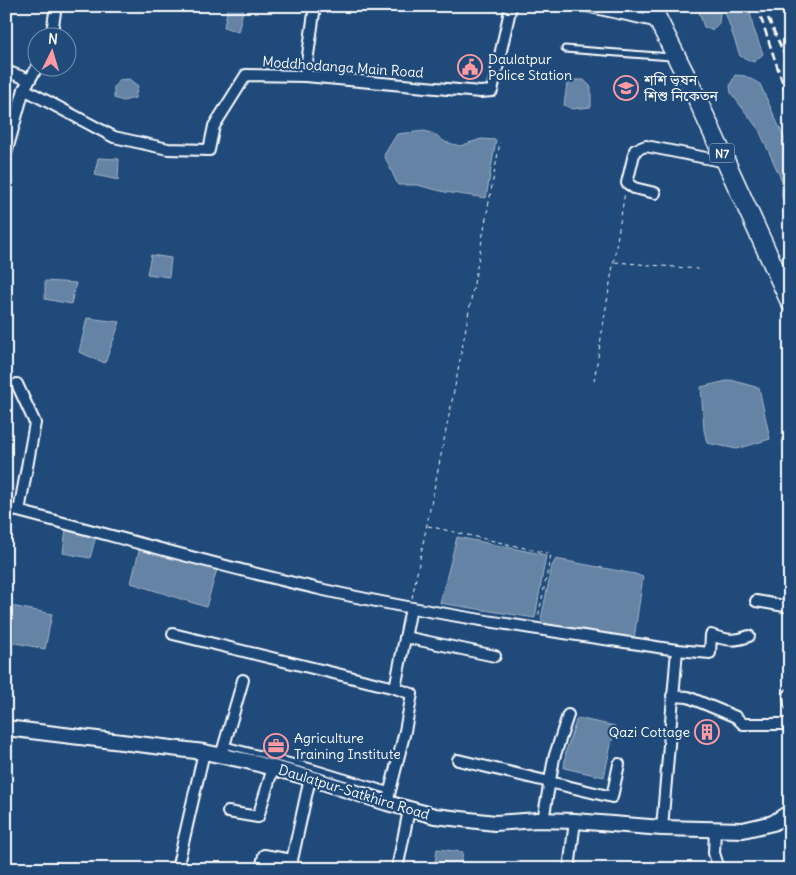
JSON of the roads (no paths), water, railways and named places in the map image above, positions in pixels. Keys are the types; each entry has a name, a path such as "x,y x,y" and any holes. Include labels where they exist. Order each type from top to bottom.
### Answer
{"highway":[{"name":"N7","path":"651,6 659,14 698,86 790,284"},
{"name":"N7","path":"659,14 676,57 790,302"}],"main road":[{"name":"Daulatpur-Satkhira Road","path":"6,728 204,752 223,750 247,761 388,797 409,810 435,816 495,823 543,820 662,828 743,830 773,823 790,812"}],"street":[{"path":"53,28 56,6"},
{"path":"305,76 315,6"},
{"name":"Moddhodanga Main Road","path":"27,85 114,136 168,149 209,150 214,126 246,74 305,76 480,92 492,91 511,6"},
{"path":"586,6 659,14"},
{"path":"6,70 27,85"},
{"path":"6,154 27,85 31,78"},
{"path":"655,193 634,188 627,183 635,150 646,146 726,162"},
{"path":"17,384 35,423 20,511"},
{"path":"6,508 181,555 324,590 465,618 677,650 710,653 711,635 727,640 741,639 749,636"},
{"path":"756,601 790,607"},
{"path":"395,688 410,608"},
{"path":"173,634 395,688 412,694 405,731 388,797"},
{"path":"405,638 495,656"},
{"path":"662,828 677,650"},
{"path":"223,750 243,680"},
{"path":"790,688 790,704"},
{"path":"672,696 688,697 736,717 743,724 790,724"},
{"path":"543,820 554,758 568,715"},
{"path":"177,869 204,752"},
{"path":"458,760 612,798 620,764"},
{"path":"228,812 258,817 273,768"},
{"path":"261,869 264,856 291,864 310,778"},
{"path":"397,869 409,810"},
{"path":"570,869 575,821"},
{"path":"715,829 714,853 719,869"}],"lane":[{"path":"565,49 676,57"},
{"path":"223,750 311,767 388,797"}],"water":[{"path":"228,6 244,7 238,32 224,27"},
{"path":"697,6 715,6 720,13 719,23 712,30 704,27"},
{"path":"723,6 749,6 753,27 763,54 754,62 740,56"},
{"path":"735,75 745,76 760,84 790,151 790,215 782,197 782,181 759,130 731,93 730,86"},
{"path":"129,79 138,86 135,98 123,101 114,98 114,87 119,80"},
{"path":"574,80 584,80 591,87 591,107 572,109 564,105 567,83"},
{"path":"425,131 436,135 445,142 460,146 481,139 496,140 486,198 445,192 417,185 398,185 384,155 397,134"},
{"path":"98,158 119,159 118,180 95,175"},
{"path":"151,255 171,258 169,277 147,274"},
{"path":"45,281 76,283 71,304 45,299"},
{"path":"87,318 120,322 105,363 79,352"},
{"path":"731,380 759,388 770,439 737,449 707,443 704,430 701,387"},
{"path":"66,529 96,536 90,558 63,553"},
{"path":"457,537 546,555 535,618 440,603"},
{"path":"140,547 218,566 206,607 131,583"},
{"path":"556,559 643,577 634,639 547,624 541,619 552,566"},
{"path":"6,605 52,614 45,649 6,641"},
{"path":"577,718 615,726 604,777 564,768 566,751"},
{"path":"437,849 463,852 460,869 434,869"}],"railway":[{"path":"757,6 790,105"},
{"path":"768,18 790,67"}],"place":[{"name":"Daulatpur Police Station","path":"470,67"},
{"name":"শশি ভূষন শিশু নিকেতন","path":"626,88"},
{"name":"Qazi Cottage","path":"707,732"},
{"name":"Agriculture Training Institute","path":"276,746"}]}
